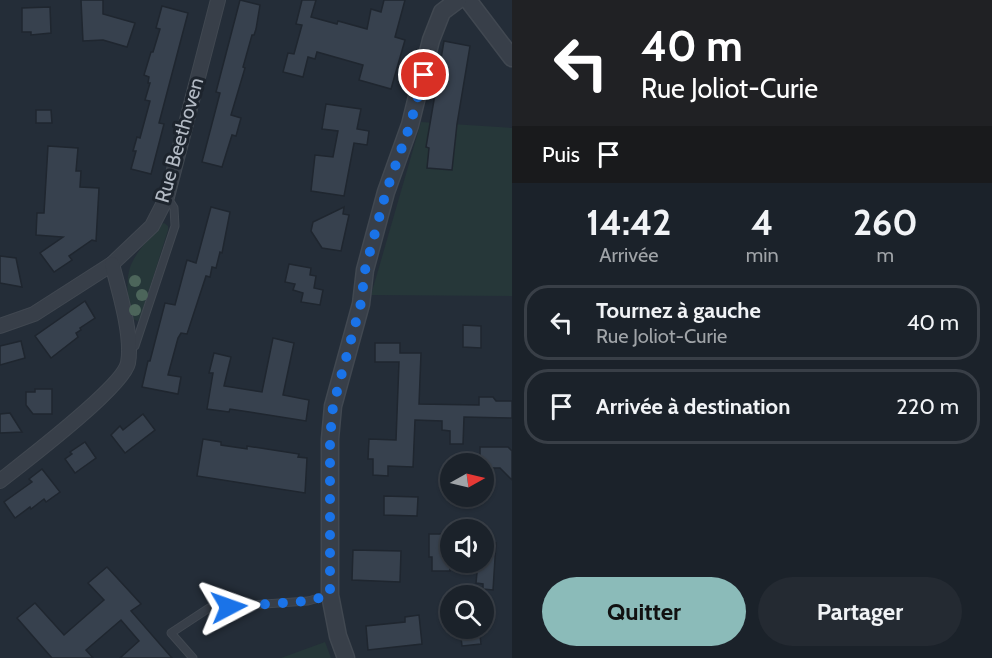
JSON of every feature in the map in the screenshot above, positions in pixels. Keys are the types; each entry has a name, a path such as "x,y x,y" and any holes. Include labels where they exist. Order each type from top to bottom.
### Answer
{"street":[{"name":"Rue Beethoven","path":"0,326 34,314 112,264 152,226 167,197 218,0"},
{"path":"346,658 338,636 330,595 330,439 333,406 361,303 365,270 383,203 410,125 431,40 442,12 459,0"},
{"path":"468,0 512,58"},
{"path":"0,481 116,384 127,366 129,352 123,310 112,264"}],"lane":[{"path":"129,352 135,346 175,226 174,208 167,197"},
{"path":"193,658 171,633 209,608 308,601 330,595"}],"shaded area":[{"path":"421,122 512,128 512,296 371,295"},
{"path":"164,223 168,226 168,230 138,321 130,318 128,276 130,267 134,258"},
{"path":"325,642 331,658 281,658"}],"building":[{"path":"81,0 103,0 103,14 135,23 127,47 103,40 83,41"},
{"path":"240,0 260,5 256,29 252,35 231,115 241,118 236,136 232,135 222,167 202,162 220,93 216,92"},
{"path":"302,0 316,0 311,17 367,29 371,9 381,12 384,0 405,0 395,37 405,40 391,89 359,80 363,65 317,52 315,59 308,57 303,77 283,72 288,53 294,54 302,25 296,24"},
{"path":"162,6 188,13 159,123 164,124 151,174 131,169 136,151 133,151 137,137 140,138 150,101 145,100 150,83 148,83 149,77 144,75 160,29 156,28"},
{"path":"50,7 51,33 31,35 31,32 22,32 22,8"},
{"path":"444,41 470,46 452,170 427,168 429,148 426,147"},
{"path":"326,104 361,109 357,129 369,131 367,145 354,143 344,196 311,191 315,155 333,157 338,131 322,129"},
{"path":"36,110 51,110 52,123 36,123"},
{"path":"48,146 78,148 76,171 81,171 80,187 99,188 96,241 92,240 69,256 72,260 54,272 40,253 63,237 36,235 37,213 44,213"},
{"path":"211,207 230,212 222,253 220,252 216,268 212,267 210,277 206,276 187,334 181,333 178,338 168,375 181,377 178,394 142,387 165,303 175,305 187,260 196,263"},
{"path":"344,207 343,214 349,215 341,251 322,248 311,231 313,222"},
{"path":"0,256 16,258 22,287 0,283"},
{"path":"289,264 311,268 310,275 316,276 314,288 323,290 320,305 301,302 303,293 293,290 295,284 285,282"},
{"path":"85,301 95,318 80,328 81,330 76,333 78,337 51,358 35,336"},
{"path":"463,325 481,326 481,348 463,347"},
{"path":"273,338 294,343 283,395 309,400 306,421 230,409 229,412 207,409 213,373 209,373 214,353 231,357 224,386 262,392"},
{"path":"21,341 25,358 0,365 0,346"},
{"path":"375,343 400,343 400,353 421,353 419,404 479,405 479,397 493,397 496,401 512,401 512,418 464,417 463,444 450,444 450,431 442,430 442,421 415,420 413,467 388,466 388,476 373,475 373,459 368,459 369,439 396,440 399,362 375,362"},
{"path":"35,389 52,389 52,414 33,414 26,405 26,392 35,392"},
{"path":"10,413 22,432 0,433 0,414"},
{"path":"143,414 155,430 125,453 111,435 120,426 123,430"},
{"path":"203,439 221,442 221,445 247,449 247,446 299,454 298,457 307,458 305,493 197,476"},
{"path":"85,442 96,458 75,473 65,459 72,454 70,452"},
{"path":"480,447 508,447 512,451 512,480 500,468 494,468 494,453 480,453"},
{"path":"42,469 60,492 46,502 44,499 31,509 30,507 15,518 4,502 32,482 29,479"},
{"path":"384,496 418,497 417,516 384,515"},
{"path":"429,534 440,534 440,571 432,571 432,557 429,557"},
{"path":"494,543 496,543 493,585 476,583 477,573 494,573"},
{"path":"353,550 401,551 400,582 352,580"},
{"path":"107,567 141,604 131,611 172,658 120,658 139,641 121,620 86,650 93,658 52,658 17,618 35,603 64,635 104,600 88,583"},
{"path":"419,615 422,644 368,650 366,626 405,622 405,617"},
{"path":"461,639 480,639 481,644 462,646"}],"route":[{"path":"229,607 308,601 330,595 330,439 333,406 361,303 365,270 386,192 410,125 424,75"}]}
